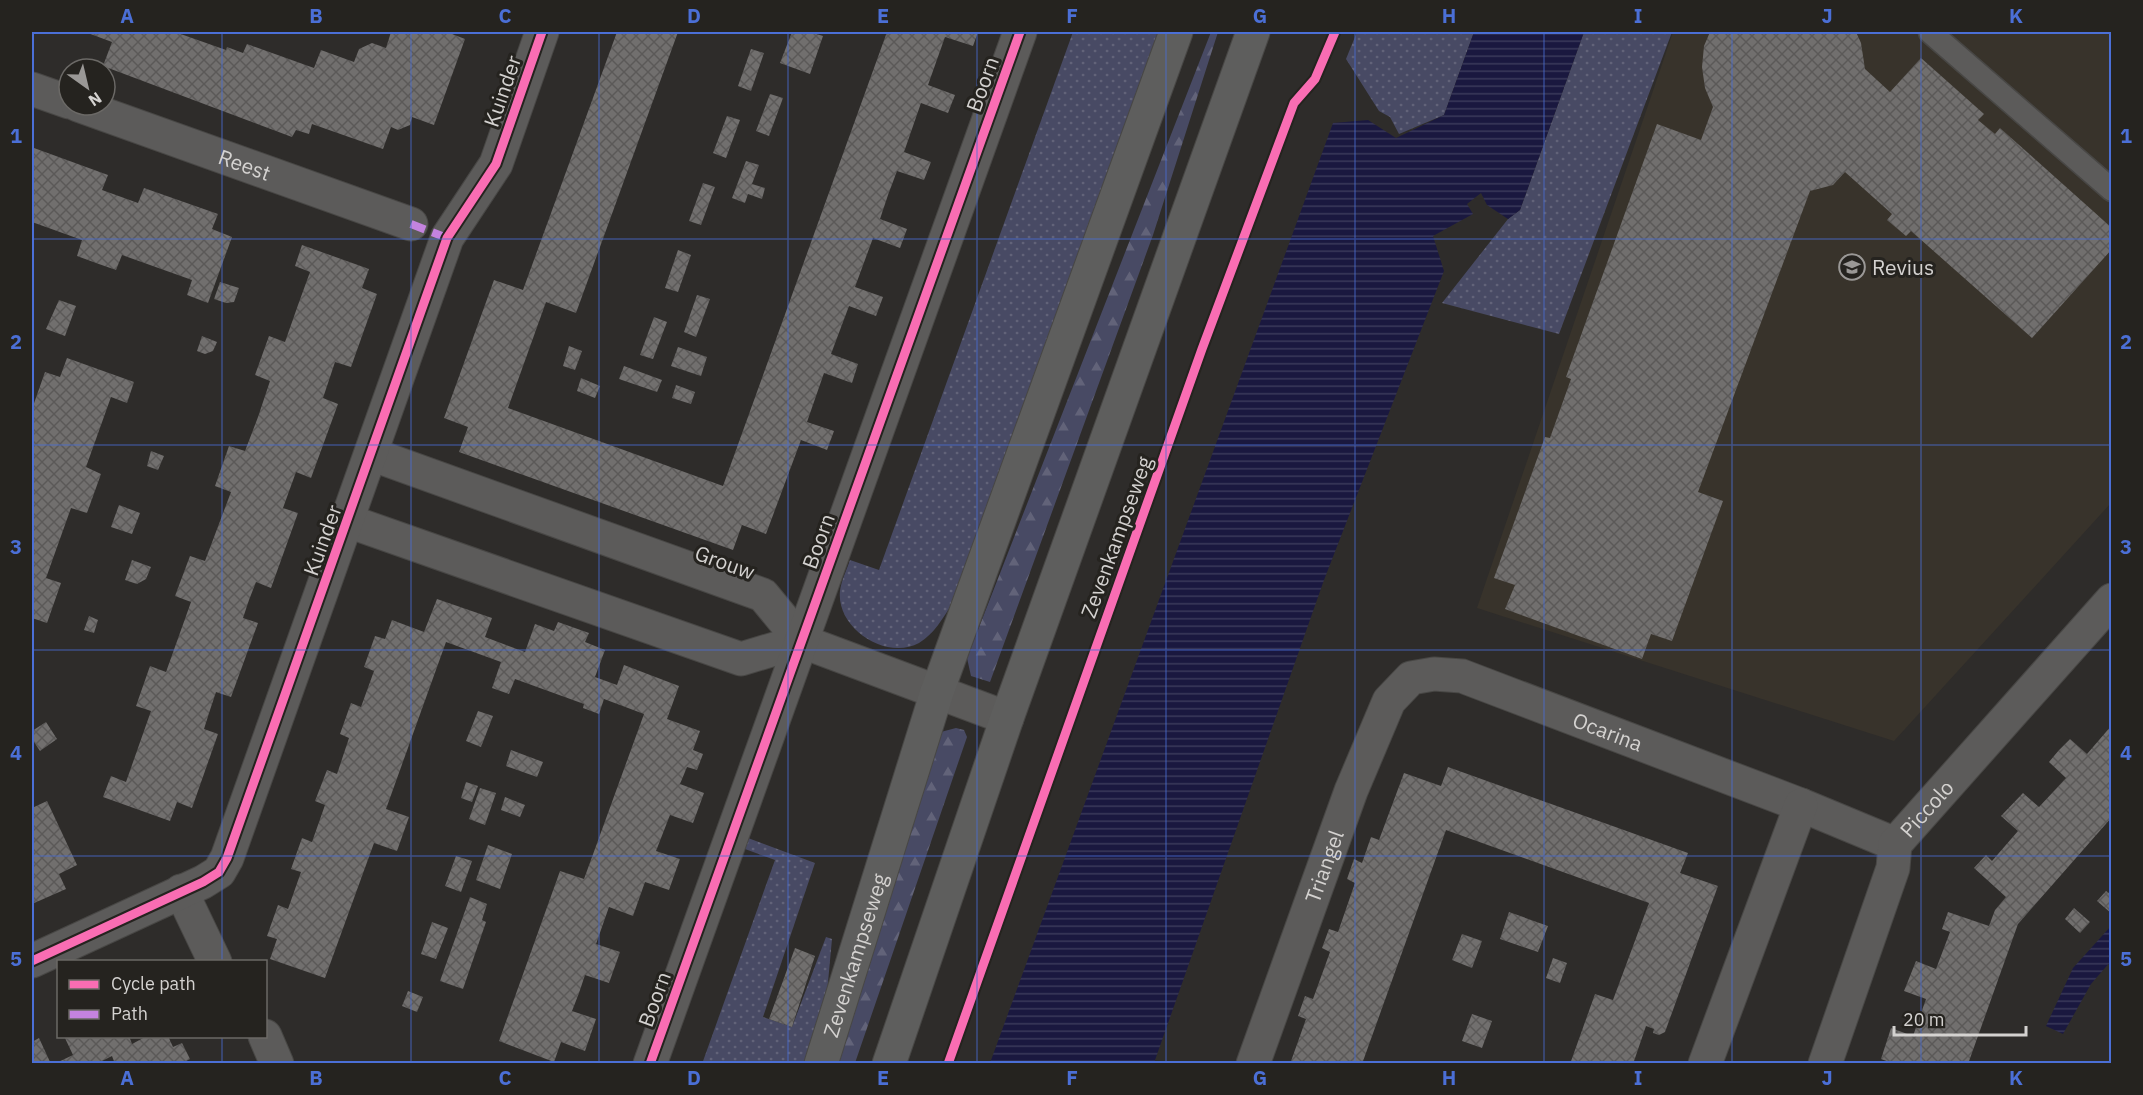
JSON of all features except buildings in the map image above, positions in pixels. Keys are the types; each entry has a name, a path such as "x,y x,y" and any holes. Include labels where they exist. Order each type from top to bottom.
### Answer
{"main road":[{"name":"Zevenkampseweg","path":"821,1064 937,692 1176,32"},
{"name":"Zevenkampseweg","path":"890,1064 1008,718 1253,32"}],"street":[{"name":"Kuinder","path":"32,961 219,872 227,858 447,238 496,164 542,32"},
{"name":"Boorn","path":"650,1064 1020,32"},
{"path":"32,88 57,97"},
{"name":"Reest","path":"112,117 411,224"},
{"name":"Grouw","path":"370,454 763,595 801,642"},
{"path":"348,521 741,659 801,642 1008,718"},
{"name":"Piccolo","path":"1826,1064 1893,868 1895,844 2112,600"},
{"name":"Ocarina","path":"1411,678 1434,674 1462,676 1801,805 1895,844"},
{"name":"Triangel","path":"1253,1064 1351,791 1389,701 1411,678"},
{"path":"1705,1064 1801,805"},
{"path":"181,891 214,960"},
{"path":"266,1038 277,1064"}],"lane":[{"path":"1930,32 2112,190"}],"shaded area":[{"path":"1474,32 1584,32 1520,210 1508,219 1487,205 1481,193 1467,204 1473,214 1433,236 1444,271 1324,580 1154,1063 990,1063 1333,123 1368,120 1396,138 1444,115"},
{"name":"Revius","path":"1673,32 2111,32 2111,503 1894,741 1477,608"},
{"path":"2111,926 2111,961 2091,984 2063,1034 2046,1026 2073,968"}],"green space":[{"path":"1073,32 1160,32 952,604 934,630 919,643 892,648 878,644 866,638 846,617 841,605 840,591 843,579 850,560 879,570"},
{"path":"1211,32 1218,32 1153,235 990,682 971,676 967,658"},
{"path":"1357,32 1474,32 1444,115 1399,134 1390,117 1379,111 1346,59"},
{"path":"1584,32 1672,32 1559,334 1442,303 1508,219 1520,210"},
{"path":"956,728 964,730 967,737 855,1063 838,1064 937,733"},
{"path":"748,838 815,863 763,1017 792,1027 826,937 832,939 827,993 805,1063 702,1064 775,860 745,849"}],"marked path":[{"path":"411,224 447,238"}],"cycle path":[{"path":"32,961 203,882 219,872 227,858 447,238 496,164 542,32"},
{"path":"650,1064 1020,32"},
{"path":"948,1064 1202,349 1294,103 1315,79 1335,32"}],"place":[{"name":"Revius","path":"1852,267"}]}
